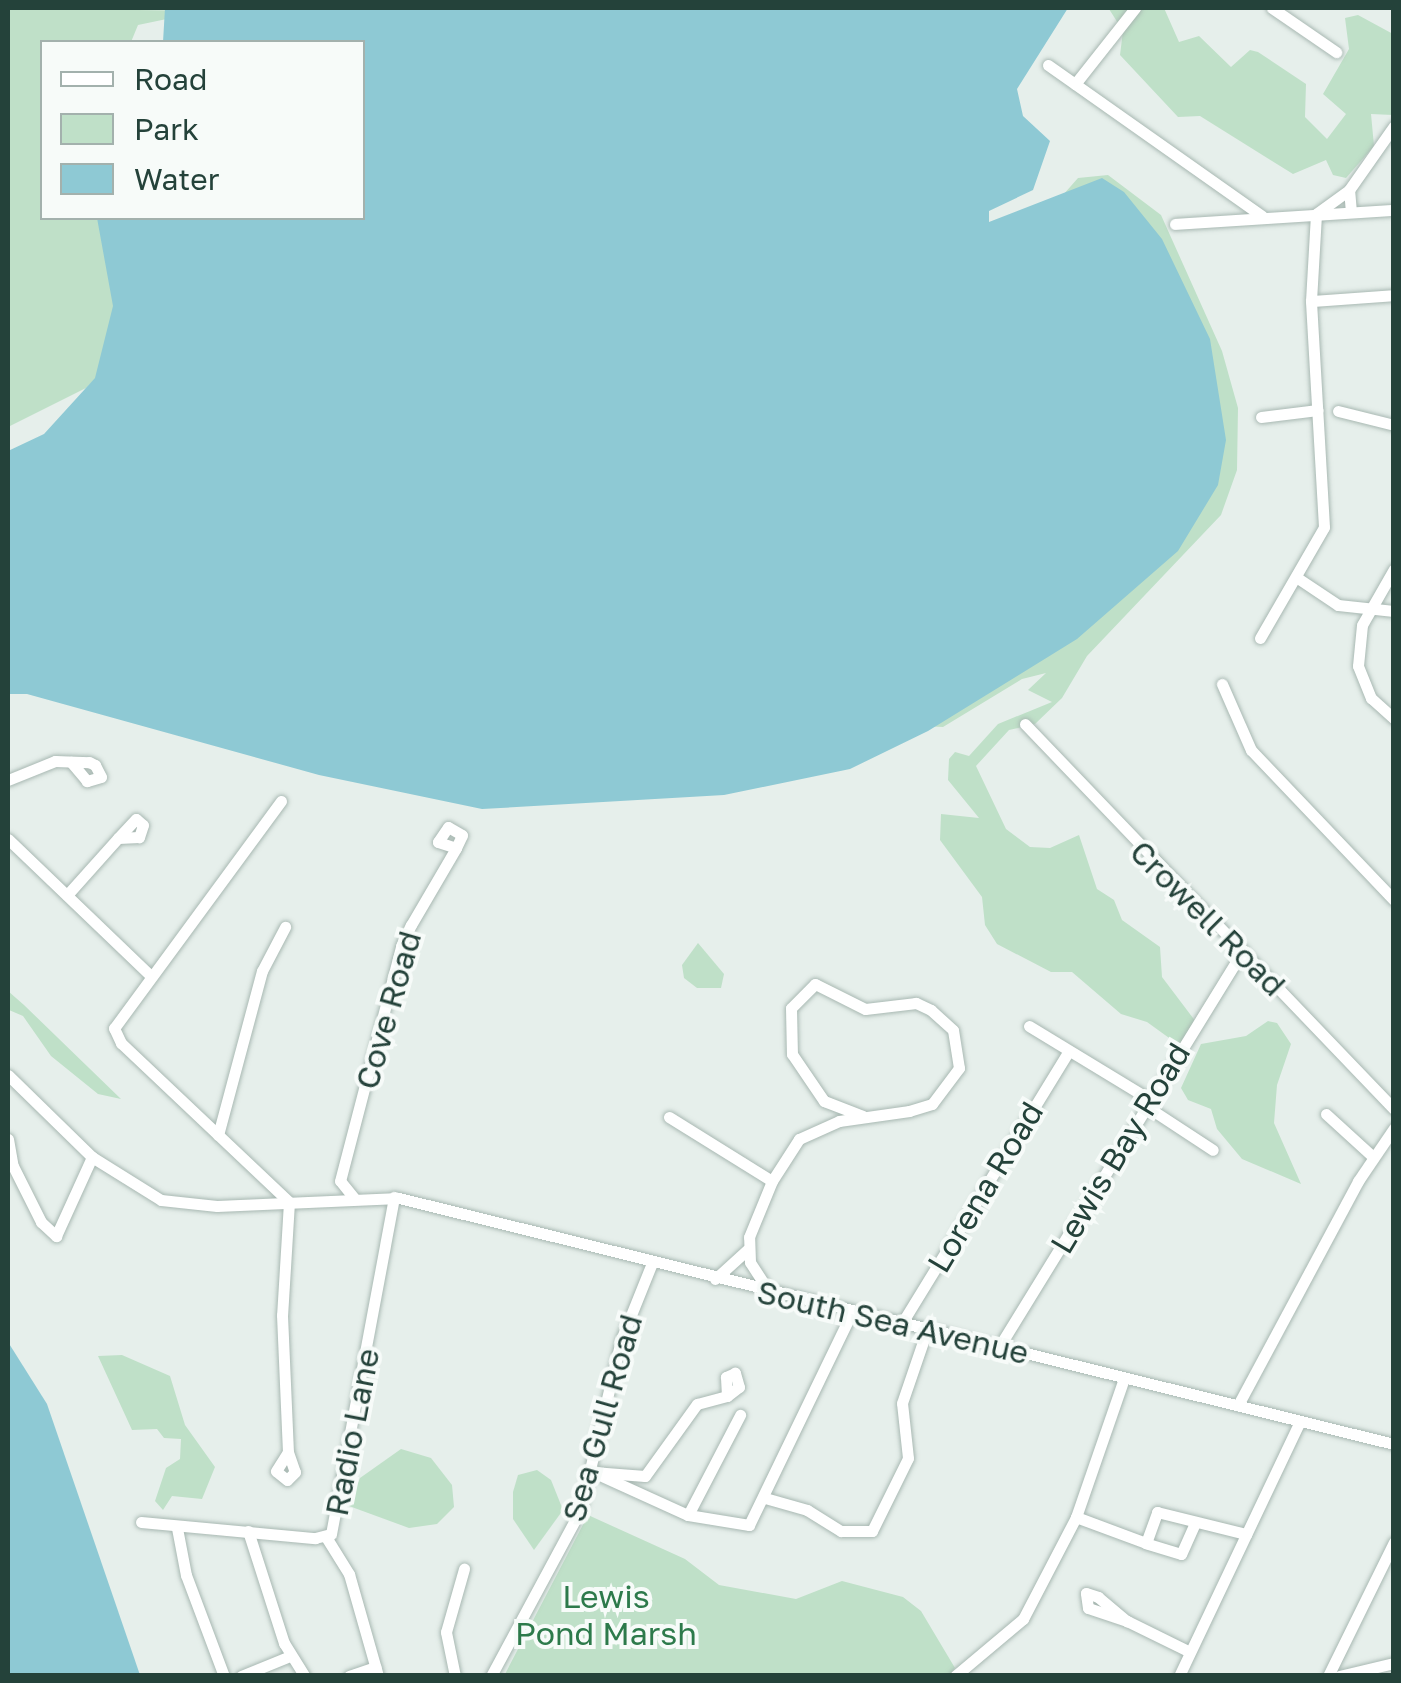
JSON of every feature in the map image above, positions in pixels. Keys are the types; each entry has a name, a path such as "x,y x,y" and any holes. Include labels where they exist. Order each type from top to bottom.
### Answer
{"street":[{"path":"1075,84 1135,8"},
{"path":"1272,8 1336,52"},
{"path":"1048,65 1262,216"},
{"path":"1316,214 1349,190 1394,126"},
{"path":"1349,190 1350,212"},
{"path":"1176,224 1394,210"},
{"path":"1260,638 1300,579 1324,527 1312,301 1316,214"},
{"path":"1312,301 1394,295"},
{"path":"1261,417 1318,410"},
{"path":"1338,411 1394,425"},
{"path":"1394,569 1360,637 1359,674 1394,719"},
{"path":"1300,579 1338,605 1394,611"},
{"path":"1222,684 1251,750 1394,900"},
{"name":"Crowell Road","path":"1025,724 1394,1109"},
{"path":"8,780 48,762 72,762"},
{"path":"280,800 114,1024 120,1043 289,1202 282,1292 288,1452"},
{"path":"68,894 118,838"},
{"path":"8,839 150,975"},
{"name":"Cove Road","path":"326,1199 340,1181 401,946 456,848"},
{"path":"218,1135 262,971 284,926"},
{"name":"Lewis Bay Road","path":"999,1347 1243,950"},
{"path":"813,1128 923,1108 944,1095 960,1058 953,1030 940,1015 916,1003 865,1009 822,983 806,988 792,1008 789,1041 804,1080 824,1102 863,1116"},
{"path":"1029,1026 1149,1100 1155,1112 1213,1150"},
{"name":"Lorena Road","path":"902,1324 1068,1050"},
{"name":"South Sea Avenue","path":"8,1079 134,1189 172,1203 394,1197 770,1293 1394,1444"},
{"path":"715,1279 747,1250 772,1181 813,1128 824,1102"},
{"path":"1326,1114 1372,1156"},
{"path":"669,1117 772,1181"},
{"path":"1238,1405 1372,1156 1394,1128"},
{"path":"8,1139 13,1166 41,1222 56,1236 92,1156"},
{"path":"340,1181 354,1198"},
{"name":"Radio Lane","path":"141,1522 177,1528 326,1537 334,1529 394,1197"},
{"path":"747,1250 770,1293"},
{"name":"Sea Gull Road","path":"491,1676 572,1530 593,1472 620,1340 652,1263"},
{"path":"593,1472 688,1515 749,1525 852,1312"},
{"path":"765,1498 806,1510 841,1531 872,1531 908,1458 902,1403 927,1330"},
{"path":"954,1676 1016,1628 1076,1517 1124,1378"},
{"path":"593,1472 652,1472 697,1404 727,1396"},
{"path":"688,1515 740,1414"},
{"path":"1178,1676 1300,1421"},
{"path":"1146,1542 1158,1512 1246,1534"},
{"path":"1076,1517 1181,1554 1195,1523"},
{"path":"177,1528 186,1575 224,1676"},
{"path":"248,1531 290,1656 305,1676"},
{"path":"326,1537 349,1574 377,1671 350,1676"},
{"path":"1328,1676 1394,1542"},
{"path":"454,1676 446,1632 464,1568"},
{"path":"1127,1621 1190,1652"},
{"path":"241,1676 290,1656"},
{"path":"1340,1676 1394,1663"}],"green space":[{"path":"8,8 205,11 138,25 132,40 40,40 40,220 120,220 110,364 86,388 8,427"},
{"path":"1164,8 1179,42 1199,36 1231,67 1250,50 1258,52 1306,84 1305,117 1327,139 1346,114 1323,94 1349,49 1345,18 1358,15 1393,34 1393,115 1371,114 1374,146 1346,178 1333,175 1326,160 1293,174 1200,116 1178,117 1120,55 1123,31 1109,9"},
{"path":"1108,175 1161,215 1222,351 1238,408 1237,470 1221,515 1087,656 1062,698 1035,724 1009,730 976,766 1006,829 1030,847 1050,848 1079,835 1097,889 1114,900 1122,920 1160,947 1162,977 1196,1022 1183,1048 1147,1022 1121,1014 1072,972 1051,972 997,944 985,925 982,897 940,840 941,814 979,818 948,780 949,759 955,752 969,756 998,724 1052,702 1028,690 1046,673 1022,679 943,727 921,726 1063,195 1078,178"},
{"path":"698,943 724,974 721,988 697,988 684,978 682,965"},
{"path":"8,991 121,1099 98,1094 51,1056 23,1016 9,1010"},
{"path":"1268,1021 1277,1023 1291,1044 1277,1085 1274,1123 1301,1184 1242,1159 1217,1129 1211,1109 1188,1100 1181,1088 1201,1044 1246,1036"},
{"path":"122,1355 170,1376 185,1425 215,1467 202,1499 172,1496 163,1510 155,1501 166,1468 180,1459 181,1439 164,1438 157,1429 132,1430 98,1356"},
{"path":"401,1449 431,1458 452,1485 454,1507 437,1524 409,1528 349,1506 360,1478"},
{"path":"537,1470 551,1480 563,1510 534,1550 513,1519 513,1492 518,1475"},
{"name":"Lewis Pond Marsh","path":"588,1515 685,1559 719,1585 796,1599 842,1581 903,1597 921,1611 955,1668 949,1676 504,1676"}],"water":[{"path":"165,8 1068,8 1017,89 1023,116 1050,141 1033,190 989,211 989,222 1102,178 1124,192 1162,239 1210,339 1226,440 1218,485 1178,551 1077,639 928,731 850,769 724,795 482,809 319,775 27,694 8,694 8,451 44,434 95,378 113,306 97,220 365,220 365,40 163,40"},
{"path":"8,1342 47,1404 140,1675 8,1675"}]}
